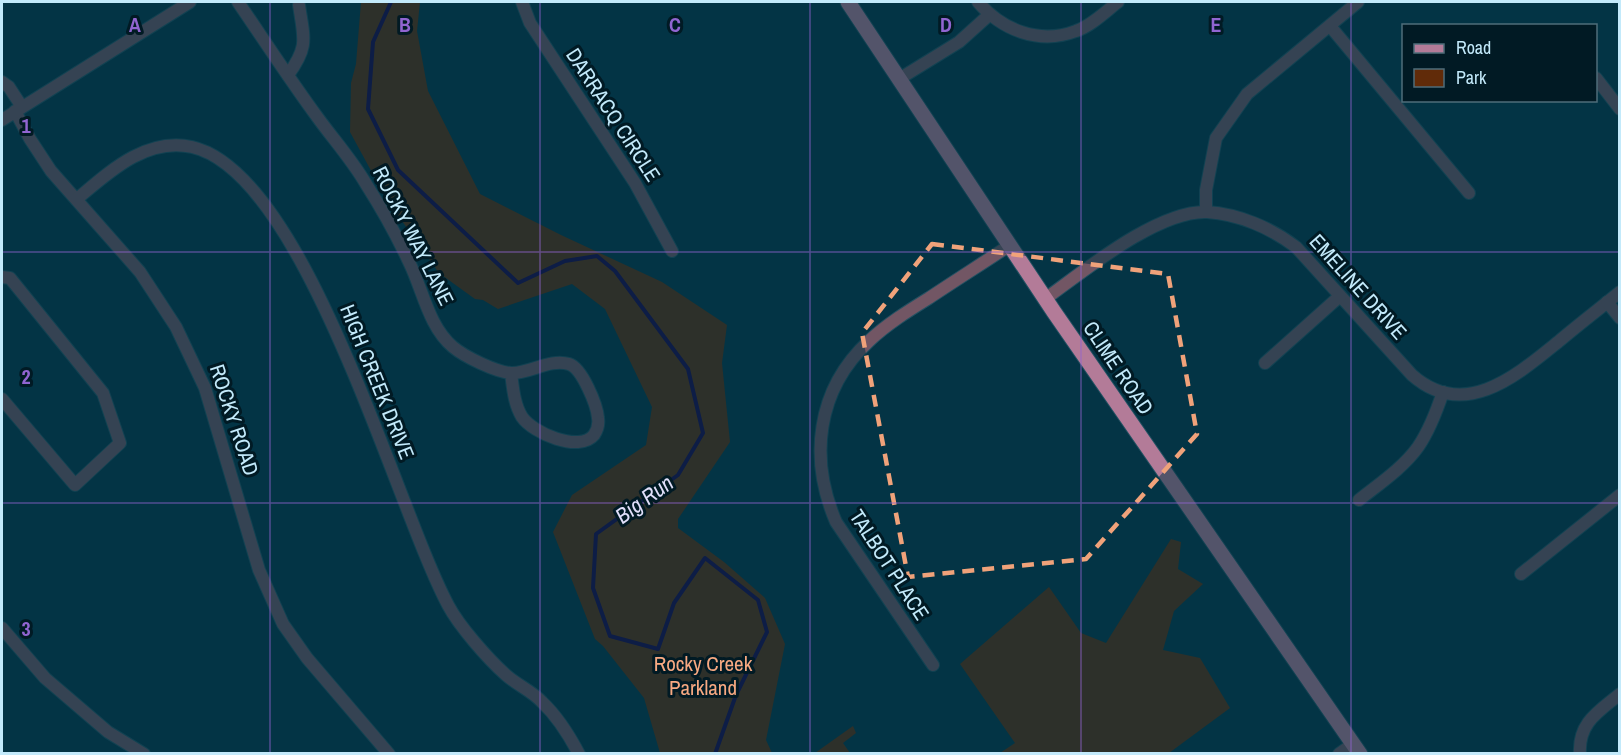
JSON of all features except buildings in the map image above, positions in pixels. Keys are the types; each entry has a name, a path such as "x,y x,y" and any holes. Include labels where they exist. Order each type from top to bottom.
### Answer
{"main road":[{"name":"CLIME ROAD","path":"848,2 1045,299 1356,748"}],"street":[{"path":"2,120 190,2"},
{"name":"ROCKY WAY LANE","path":"238,2 367,184 410,264 429,312 444,340 462,354 482,364 511,373 553,364 569,364 581,373 598,416 598,427 592,437 582,443 571,443 537,431 523,418 515,400 511,373"},
{"name":"DARRACQ CIRCLE","path":"522,2 530,23 635,183 672,251"},
{"path":"978,2 989,15 1005,26 1022,34 1041,36 1075,32 1087,26 1118,2"},
{"path":"1206,212 1206,190 1216,138 1247,94 1358,2"},
{"path":"288,75 303,51 305,43 299,5"},
{"path":"899,79 959,42 989,15"},
{"path":"1330,26 1469,193"},
{"path":"1597,79 1620,109"},
{"name":"ROCKY ROAD","path":"2,82 9,87 30,139 51,171 146,281 176,327 193,360 215,418 260,570 283,624 307,658 389,753"},
{"name":"HIGH CREEK DRIVE","path":"77,199 116,167 136,155 155,148 191,147 208,152 236,171 279,224 326,309 429,566 449,608 505,675 540,700 554,714 579,753"},
{"name":"EMELINE DRIVE","path":"1045,299 1134,236 1182,217 1206,212 1233,217 1262,226 1282,236 1309,259 1412,375 1431,390 1443,392"},
{"name":"TALBOT PLACE","path":"933,665 836,522 828,503 822,478 819,450 823,423 830,398 840,376 867,342 896,319 1010,245"},
{"path":"2,277 10,278 103,393 120,443 75,485 2,399"},
{"path":"1359,500 1404,462 1419,446 1438,408 1443,392 1469,394 1495,387 1521,372 1620,292"},
{"path":"1265,363 1340,296"},
{"path":"1607,302 1620,318"},
{"path":"1521,574 1620,495"},
{"path":"2,628 45,678 108,732 144,753"},
{"path":"1580,753 1579,739 1586,724 1620,694"},
{"path":"1339,753 1356,748"}],"highlighted area":[{"path":"932,244 1168,274 1197,434 1086,559 908,577 862,333"}],"green space":[{"name":"Rocky Creek Parkland","path":"361,2 420,2 417,31 428,91 480,194 662,282 727,325 722,363 730,442 678,519 678,528 724,562 765,598 785,644 766,740 772,753 660,753 644,698 595,639 553,532 572,495 646,445 652,407 605,309 572,284 498,309 483,300 475,299 439,273 387,200 350,132 351,83 356,64"},
{"path":"1171,539 1181,542 1178,569 1203,584 1174,611 1163,650 1200,658 1230,708 1169,753 1000,753 1015,743 960,664 1049,587 1081,633 1106,643"},
{"path":"853,726 856,733 843,743 850,753 815,753"}],"waterway":[{"name":"Big Run","path":"391,2 373,42 368,109 398,170 518,283 565,261 597,256 615,271 688,369 703,433 678,475 596,534 593,588 610,636 658,649 674,603 705,558 758,600 767,632 736,695 715,754"}]}
